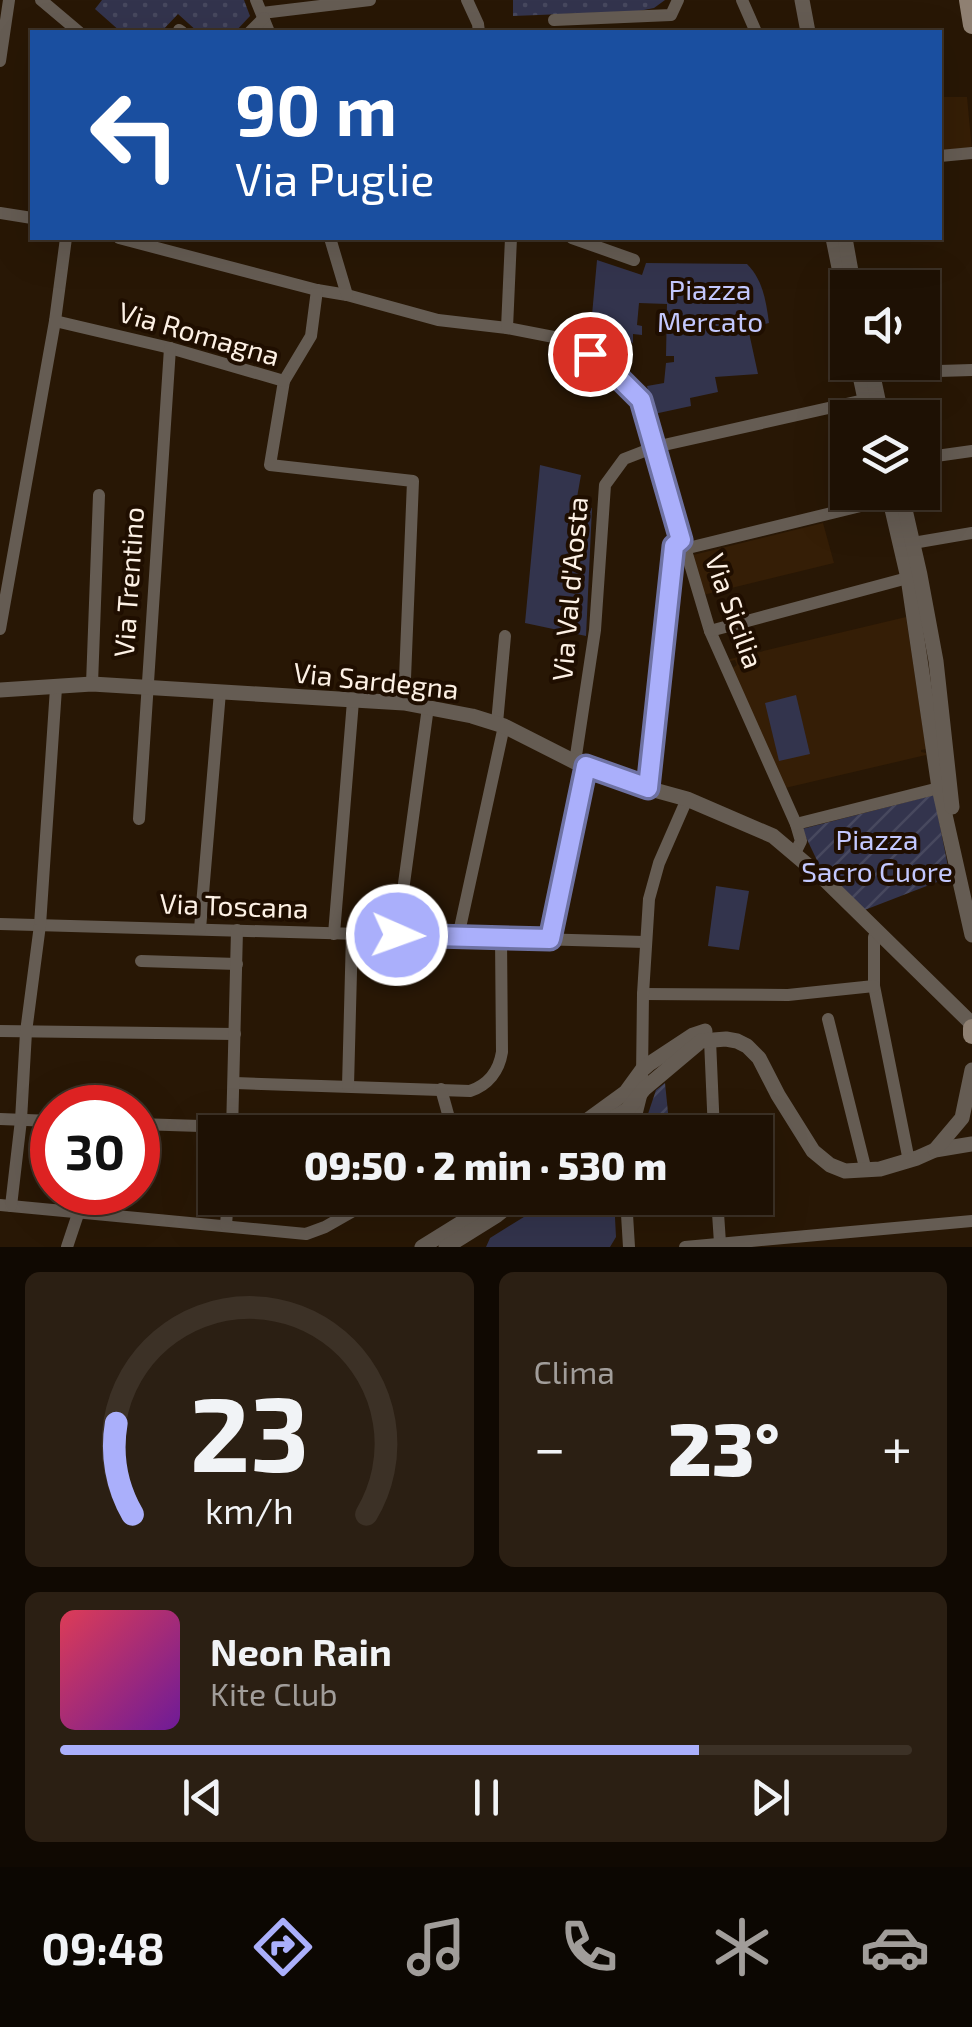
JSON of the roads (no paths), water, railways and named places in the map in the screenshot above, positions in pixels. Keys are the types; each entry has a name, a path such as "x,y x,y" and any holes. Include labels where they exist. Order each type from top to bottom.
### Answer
{"main road":[{"path":"968,0 972,25"}],"street":[{"path":"0,60 9,0"},
{"path":"41,0 76,30"},
{"path":"261,10 370,0"},
{"path":"466,0 479,30"},
{"path":"554,20 671,15 678,0"},
{"path":"742,0 755,30"},
{"path":"798,0 800,30"},
{"path":"798,0 807,30"},
{"path":"942,156 972,153"},
{"path":"0,213 30,218"},
{"path":"0,629 5,576 55,321 66,240"},
{"name":"Via Sicilia","path":"127,240 438,320 568,340 610,369 641,400 710,631 796,824 801,841 795,853"},
{"path":"329,240 347,294"},
{"path":"507,328 511,240"},
{"path":"578,240 634,260"},
{"path":"833,240 839,270"},
{"path":"844,240 850,270"},
{"path":"284,381 311,336 317,290"},
{"name":"Via Romagna","path":"55,321 170,348 284,381 270,465 414,481 404,703"},
{"name":"Via Trentino","path":"139,819 170,348"},
{"path":"940,369 972,370"},
{"path":"863,380 870,399"},
{"path":"870,399 871,380"},
{"name":"Via Val d'Aosta","path":"550,939 581,764 605,485 624,459 655,447 870,399"},
{"path":"940,455 972,451"},
{"path":"92,684 99,496"},
{"path":"648,788 674,546 830,510"},
{"path":"897,510 936,664 950,793 972,904"},
{"path":"899,510 913,542 939,788 972,935"},
{"path":"913,542 972,533"},
{"path":"710,631 914,577"},
{"path":"458,936 501,725 505,636"},
{"name":"Via Sardegna","path":"0,690 92,684 404,703 501,725 581,764 687,798 772,836 879,932 972,1026"},
{"path":"30,1209 5,1206 21,1120 26,1032 40,925 56,688"},
{"path":"200,929 220,692"},
{"path":"334,934 353,701"},
{"path":"397,935 428,707"},
{"path":"796,824 939,788"},
{"path":"637,1115 644,1089 643,994 650,899 659,863 687,798"},
{"name":"Via Toscana","path":"0,924 646,942"},
{"path":"233,1115 238,930"},
{"path":"879,932 874,937 874,986 902,1163"},
{"path":"348,1086 352,934"},
{"path":"235,1083 470,1091 480,1088 501,1063 502,938"},
{"path":"141,962 237,964"},
{"path":"643,994 788,996 874,986"},
{"path":"828,1019 866,1171"},
{"path":"594,1115 626,1092 642,1070 693,1034 710,1030 740,1032 754,1038 762,1048 810,1135 829,1154 866,1171"},
{"path":"0,1031 235,1034"},
{"path":"710,1040 713,1115"},
{"path":"619,1115 701,1041 737,1040 759,1058 813,1151 845,1171 902,1163 972,1141 960,1120"},
{"path":"935,1150 960,1120 972,1070"},
{"path":"441,1089 448,1115"},
{"path":"0,1119 30,1120"},
{"path":"160,1125 198,1128"},
{"path":"67,1247 78,1215"},
{"path":"91,1215 306,1234 346,1215"},
{"path":"226,1225 227,1215"},
{"path":"422,1247 474,1215"},
{"path":"446,1247 480,1215"},
{"path":"627,1215 629,1247"},
{"path":"719,1215 720,1242"},
{"path":"685,1247 972,1221"}],"park label":[{"name":"Piazza Mercato","path":"710,306"},
{"name":"Piazza Sacro Cuore","path":"877,856"}]}
